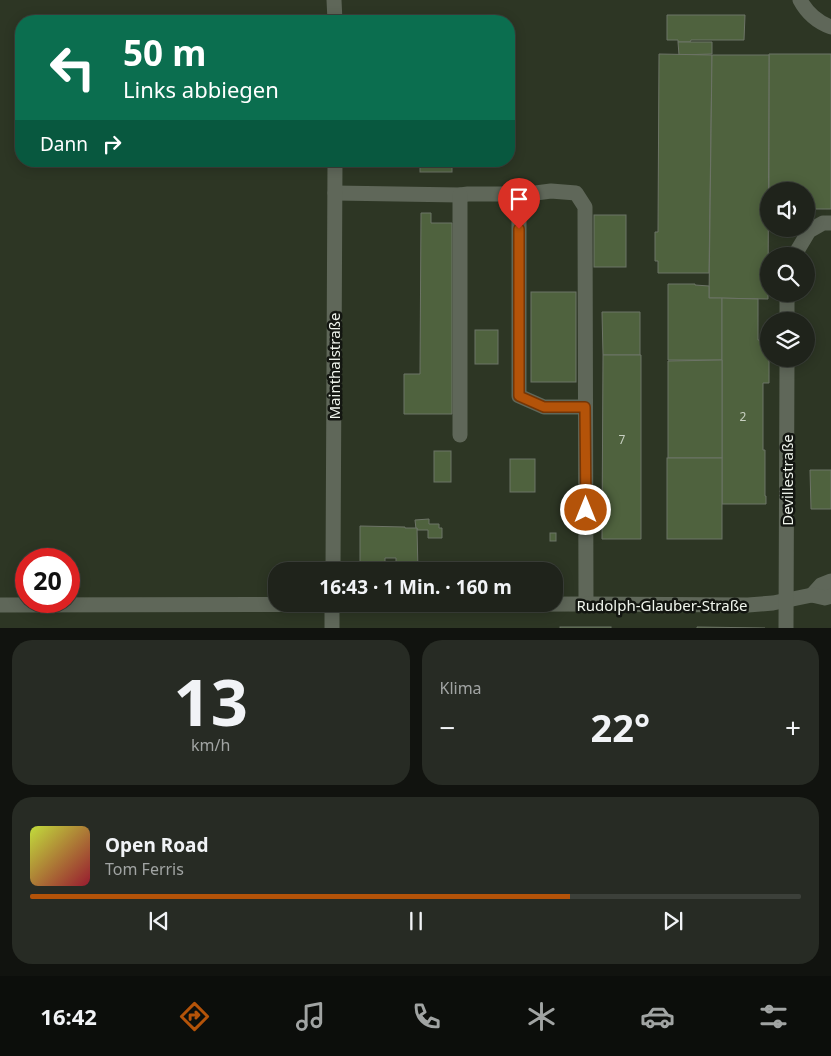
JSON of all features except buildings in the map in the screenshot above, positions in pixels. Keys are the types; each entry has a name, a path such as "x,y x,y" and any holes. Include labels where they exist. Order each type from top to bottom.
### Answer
{"street":[{"path":"334,0 334,15"},
{"path":"800,0 816,20 831,27"},
{"name":"Mainthalstraße","path":"333,562 335,167"},
{"path":"335,193 460,195 528,194 551,191 576,193 585,207 586,604"},
{"path":"528,194 519,210 519,396 544,407 585,407"},
{"path":"460,195 460,435"},
{"path":"800,247 810,231 823,223 831,223"},
{"name":"Devillestraße","path":"786,628 787,367"},
{"name":"Rudolph-Glauber-Straße","path":"812,595 822,585 831,581"},
{"name":"Rudolph-Glauber-Straße","path":"563,604 762,605 812,595 826,598 831,596"},
{"name":"Rudolph-Glauber-Straße","path":"0,605 268,604"},
{"path":"332,612 332,628"}],"shaded area":[{"path":"0,0 831,0 831,628 0,628"}],"route":[{"path":"519,229 519,396 544,407 585,407 586,510"}]}
